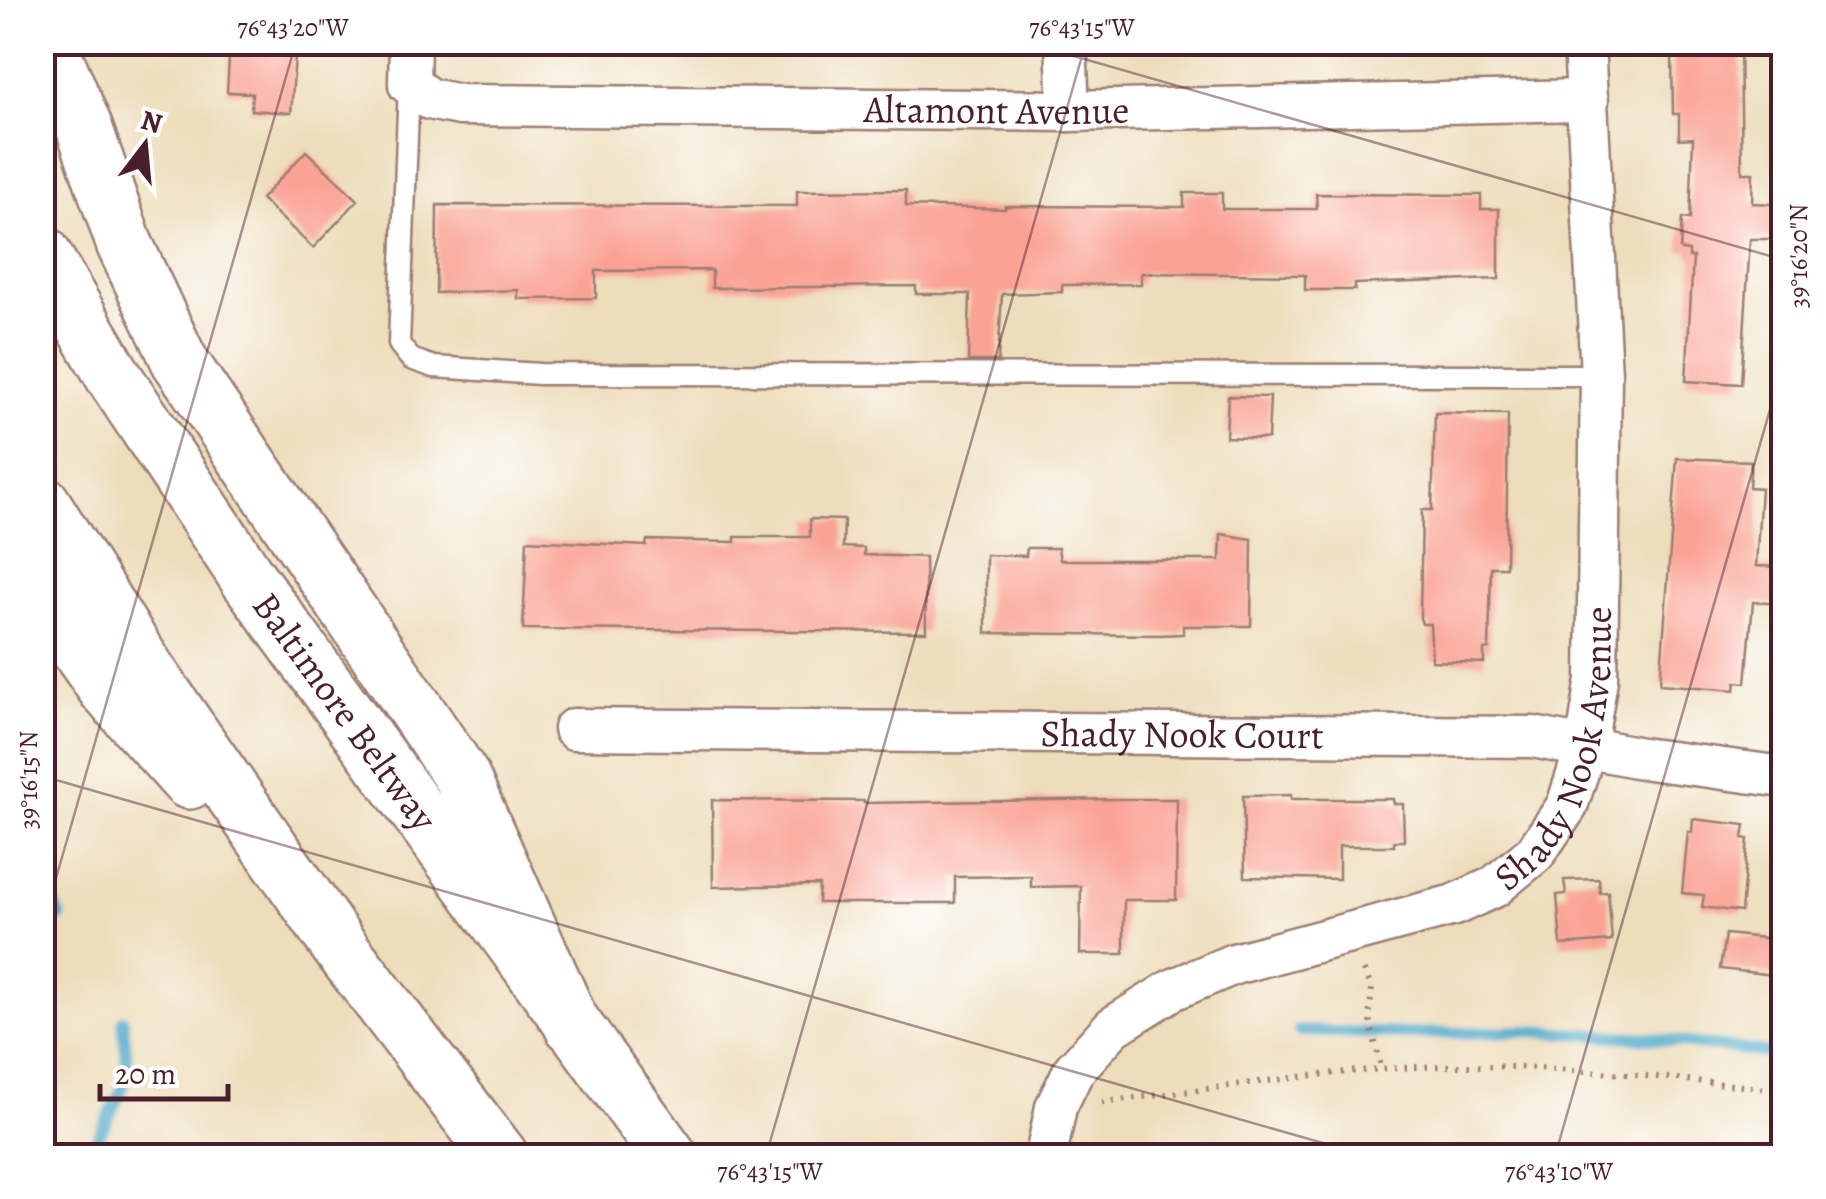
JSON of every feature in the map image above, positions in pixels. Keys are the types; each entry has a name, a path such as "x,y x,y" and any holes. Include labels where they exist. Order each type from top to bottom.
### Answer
{"highway":[{"path":"48,42 84,126 124,243 179,360 460,776 572,1025"},
{"name":"Baltimore Beltway","path":"42,253 114,376 247,577 669,1156"},
{"path":"42,503 146,670 339,946 500,1156"},
{"path":"42,598 106,690 339,946"}],"street":[{"path":"410,42 410,84"},
{"path":"1066,42 1069,111"},
{"name":"Shady Nook Avenue","path":"1046,1156 1056,1107 1074,1070 1112,1027 1172,990 1234,964 1454,905 1494,887 1535,854 1567,806 1586,747 1597,679 1601,374 1584,42"},
{"name":"Altamont Avenue","path":"410,84 430,99 460,104 1069,111 1588,100"},
{"name":"Shady Nook Court","path":"574,730 1533,737 1784,777"}],"lane":[{"path":"410,84 399,344 411,359 434,368 540,374 1601,374"}],"path":[{"path":"1343,934 1372,989 1369,1018 1382,1070"},
{"path":"1056,1107 1382,1070 1478,1066 1619,1072 1784,1091"}],"building":[{"path":"230,42 296,42 291,113 251,110 252,93 227,92"},
{"path":"1678,42 1740,42 1742,173 1753,173 1752,203 1773,204 1772,239 1750,239 1741,384 1686,381 1693,257 1689,257 1689,251 1680,250 1682,218 1690,219 1693,138 1679,139 1679,114 1673,114 1672,57 1678,57"},
{"path":"306,151 358,200 313,248 261,199"},
{"path":"906,190 906,206 1005,209 1184,207 1184,193 1222,193 1222,209 1317,209 1316,194 1481,195 1481,209 1499,209 1499,279 1355,284 1355,290 1305,290 1305,275 1141,273 1141,284 1062,285 1062,292 1002,294 998,361 968,361 970,294 916,294 916,286 712,288 712,270 596,271 596,298 518,299 518,290 436,293 437,205 797,206 797,191"},
{"path":"1228,396 1270,397 1268,439 1226,437"},
{"path":"1435,413 1508,414 1506,567 1491,567 1489,649 1484,650 1484,663 1432,661 1430,624 1422,624 1420,618 1422,510 1432,510"},
{"path":"1677,458 1751,461 1749,487 1761,488 1756,566 1782,567 1780,604 1753,602 1746,683 1736,682 1735,690 1660,684"},
{"path":"810,519 844,520 843,547 864,548 864,555 925,557 926,632 523,629 527,540 646,546 647,540 735,542 735,537 810,537"},
{"path":"1221,534 1252,539 1251,626 1183,626 1183,634 1157,635 986,633 986,555 1026,556 1027,548 1058,548 1060,560 1220,560"},
{"path":"1291,795 1291,799 1393,799 1394,804 1403,804 1404,841 1394,841 1394,846 1339,846 1339,879 1245,877 1243,796"},
{"path":"1177,799 1176,900 1124,900 1124,954 1080,954 1081,886 1031,887 1031,876 955,877 955,903 818,903 819,885 713,887 712,800 864,803"},
{"path":"1693,819 1745,825 1743,838 1748,839 1741,912 1702,907 1704,895 1682,893 1688,832 1692,832"},
{"path":"1599,879 1600,893 1608,892 1612,941 1561,945 1557,895 1566,894 1564,880"},
{"path":"1725,934 1784,940 1784,976 1720,969"}],"waterway":[{"path":"42,884 60,916"},
{"path":"90,1156 126,1077 123,1020"},
{"path":"1299,1031 1529,1031 1649,1038 1784,1055"}]}
